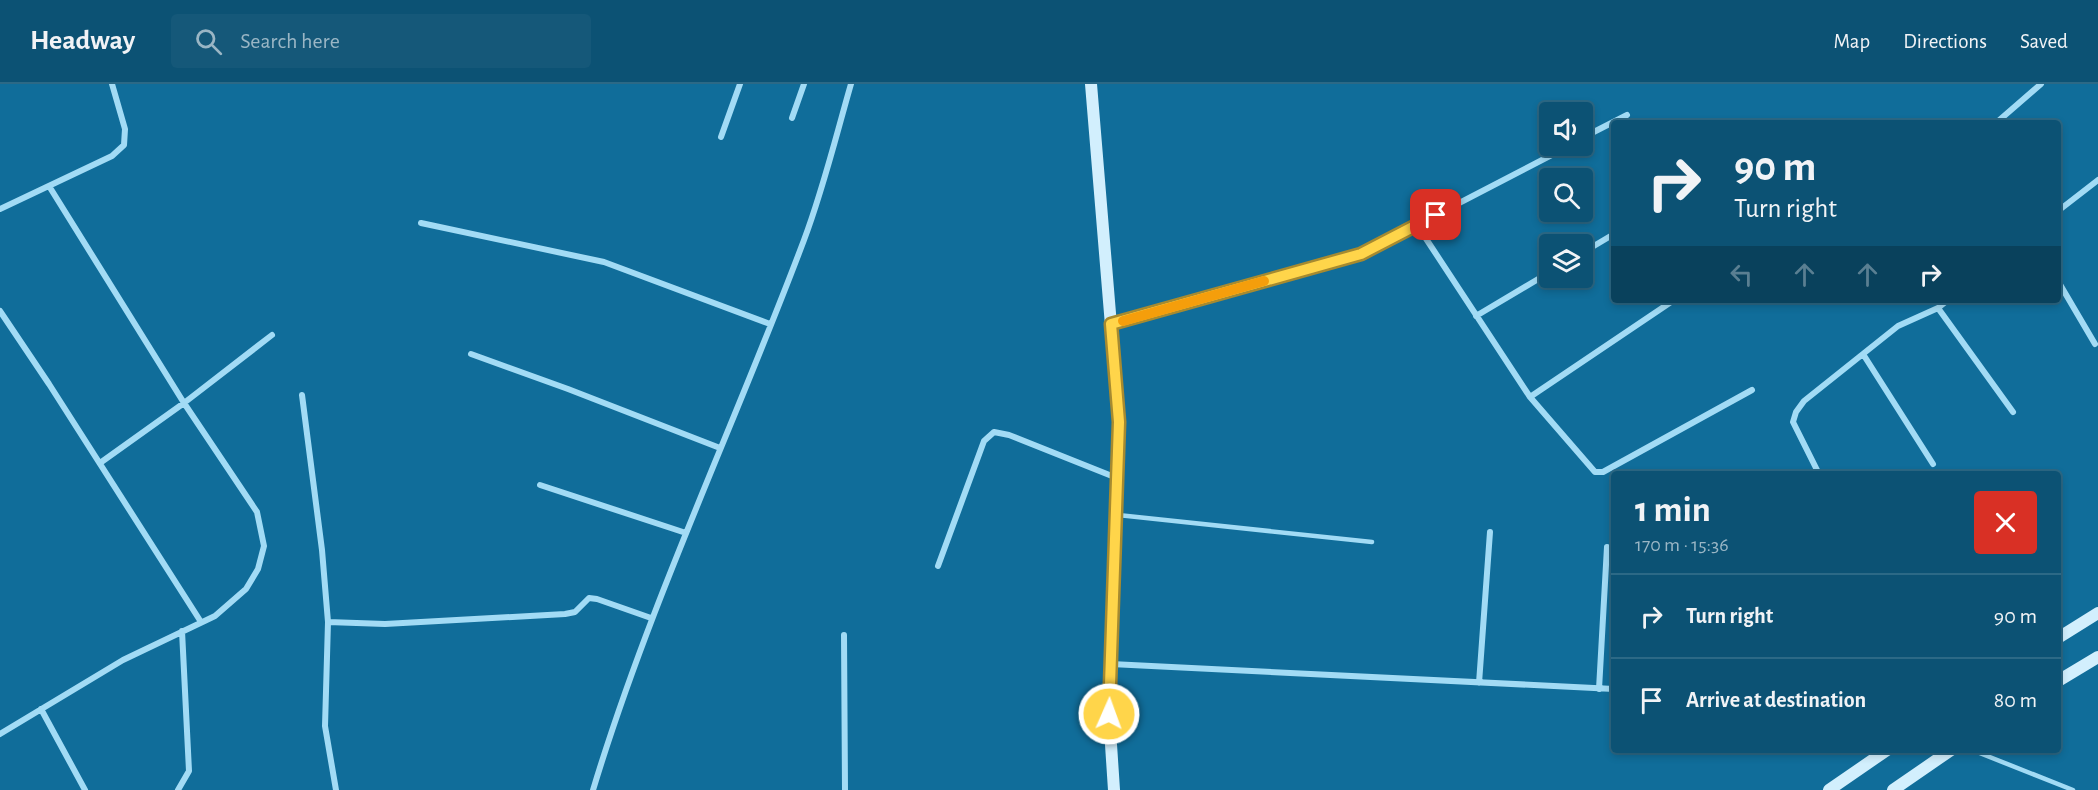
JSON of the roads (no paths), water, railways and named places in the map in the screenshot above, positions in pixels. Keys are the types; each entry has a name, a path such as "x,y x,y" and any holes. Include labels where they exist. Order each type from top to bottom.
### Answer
{"street":[{"path":"0,209 112,156 124,145 125,129 112,84"},
{"path":"721,137 740,84"},
{"path":"792,118 804,84"},
{"path":"593,790 614,722 651,618 805,238 851,84"},
{"path":"1090,84 1119,422 1109,714 1114,790"},
{"path":"2000,120 2042,84"},
{"path":"1617,120 1627,115"},
{"path":"1593,132 1611,123"},
{"path":"1111,324 1361,254 1550,156"},
{"path":"2061,209 2098,180"},
{"path":"0,734 123,660 215,616 246,590 258,569 264,546 256,512 184,403 49,186"},
{"path":"422,223 604,262 770,324"},
{"path":"1417,225 1530,397 1595,472 1603,472 1752,390"},
{"path":"1593,246 1611,236"},
{"path":"1476,316 1539,279"},
{"path":"2061,286 2095,344"},
{"path":"1530,397 1670,303"},
{"path":"1818,471 1793,422 1796,412 1804,401 1898,326 1944,303"},
{"path":"1938,308 2013,412"},
{"path":"0,311 201,622"},
{"path":"100,463 184,403 272,335"},
{"path":"471,354 720,448"},
{"path":"1863,354 1933,464"},
{"path":"302,395 322,550 328,622 325,726 336,790"},
{"path":"938,566 984,441 994,432 1008,435 1117,478"},
{"path":"540,485 686,533"},
{"path":"1479,683 1490,532"},
{"path":"1599,689 1607,547"},
{"path":"328,622 386,624 565,614 575,612 589,598 651,618"},
{"path":"2061,636 2098,613"},
{"path":"178,790 189,771 182,631"},
{"path":"844,636 845,790"},
{"path":"2061,679 2098,657"},
{"path":"1110,664 1611,689"},
{"path":"41,709 85,790"},
{"path":"1829,790 1883,753"},
{"path":"1893,790 1947,753"}],"lane":[{"path":"1116,515 1371,542"},
{"path":"1980,753 2073,790"}]}
